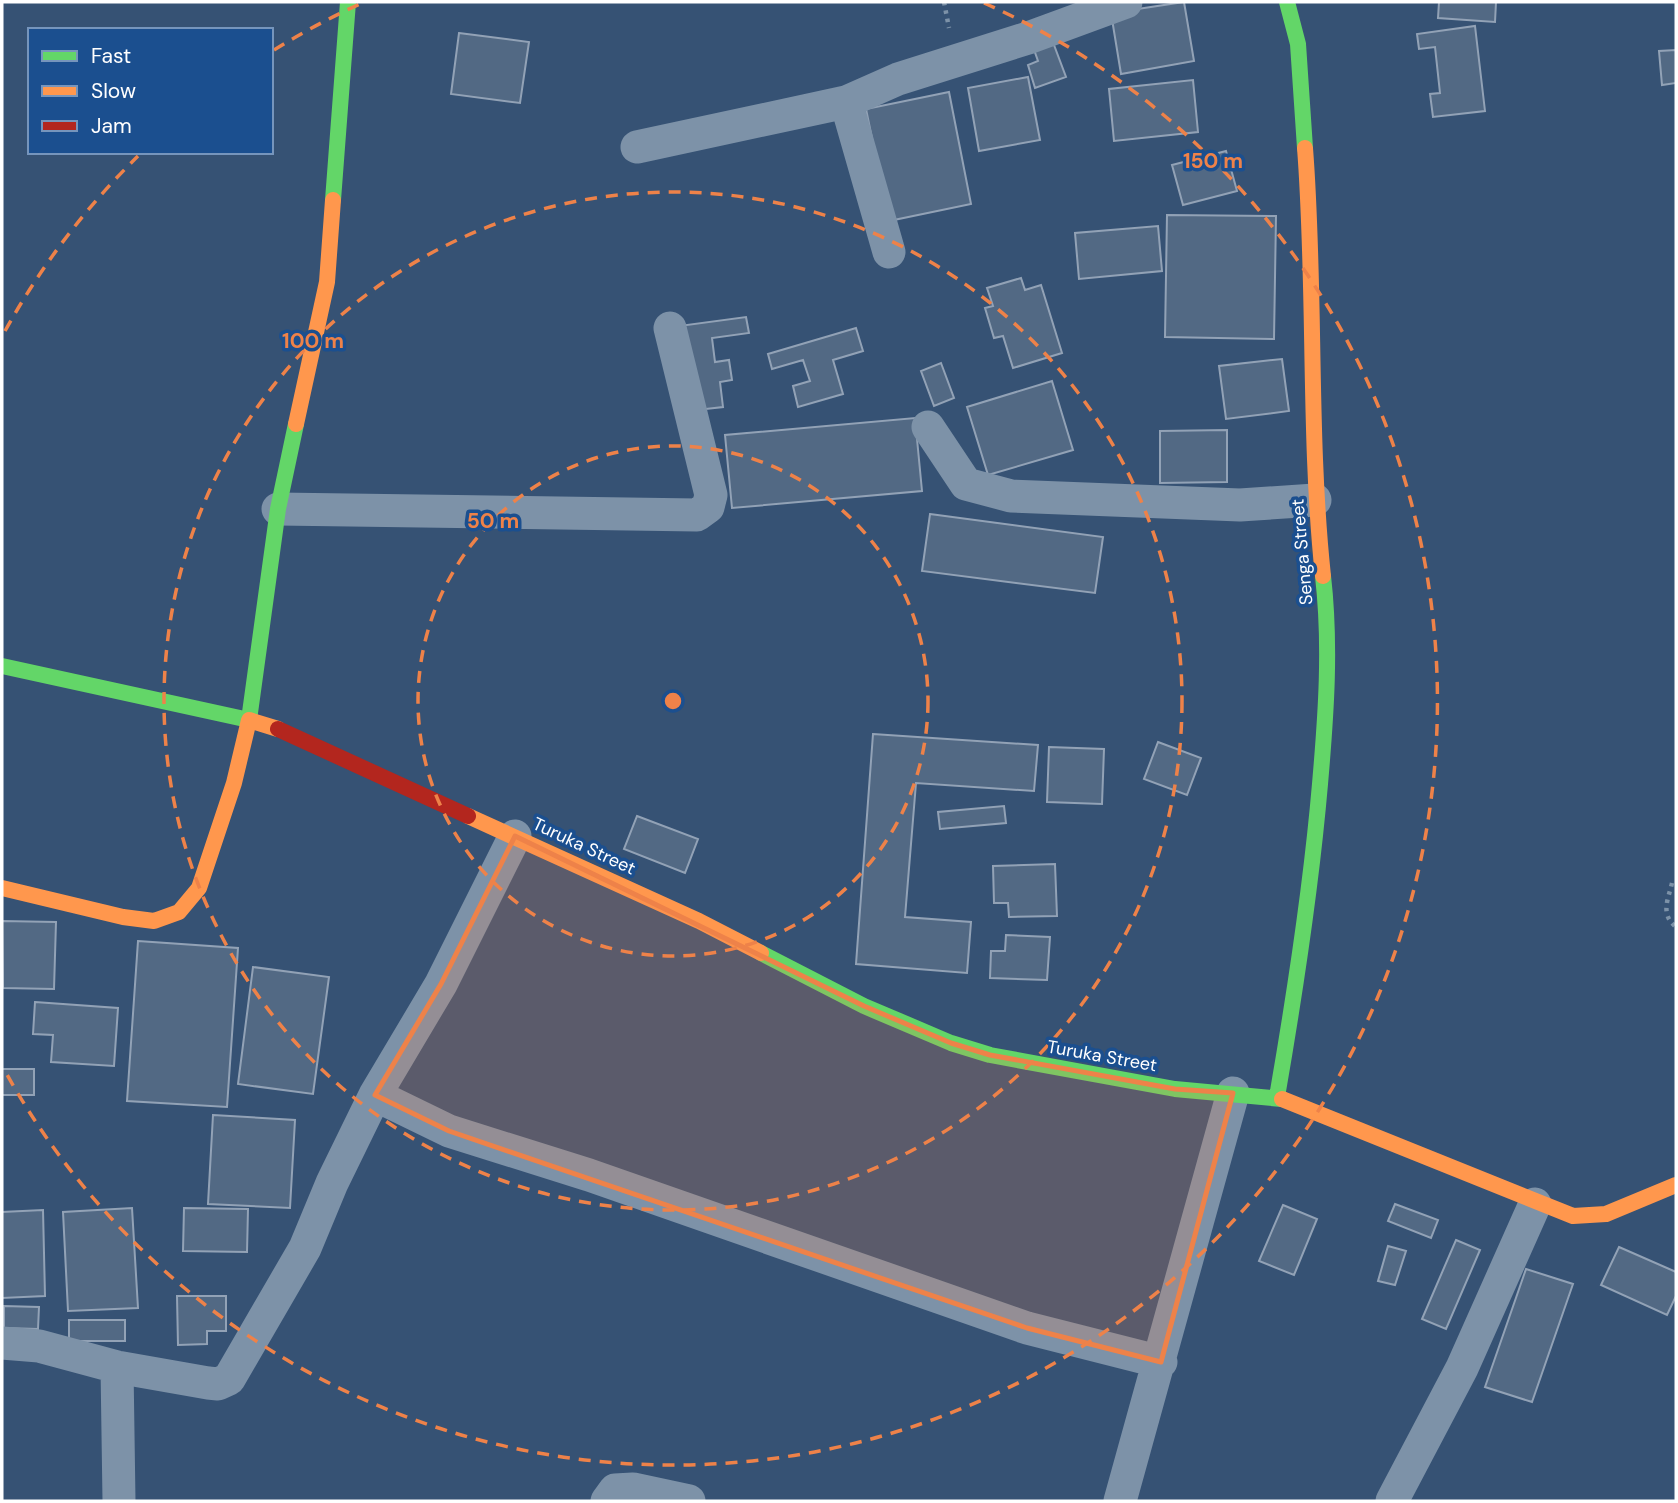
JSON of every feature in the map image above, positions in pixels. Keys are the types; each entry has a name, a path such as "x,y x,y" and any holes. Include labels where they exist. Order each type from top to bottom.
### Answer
{"street":[{"path":"2,888 123,917 154,921 178,912 199,888 234,783 249,720 278,509 327,282 348,2"},
{"path":"637,148 846,102 898,79 1028,38 1126,2"},
{"name":"Senga Street","path":"1277,1097 1296,990 1314,853 1328,688 1326,600 1315,500 1311,226 1298,44 1287,2"},
{"path":"846,102 889,252"},
{"path":"278,509 697,515 708,507 711,495 670,328"},
{"path":"928,427 966,484 1011,496 1240,505 1315,500"},
{"name":"Turuka Street","path":"2,666 271,726 699,921 864,1006 951,1043 990,1055 1148,1084 1277,1097 1535,1204 1573,1216 1606,1214 1676,1185"},
{"path":"2,1343 39,1346 117,1367 208,1383 218,1384 229,1379 305,1248 332,1183 375,1095 441,984 515,836"},
{"path":"1120,1501 1161,1362 1233,1093"},
{"path":"375,1095 449,1131 589,1175 1027,1328 1161,1362"},
{"path":"1392,1501 1462,1368 1535,1204"},
{"path":"117,1367 118,1501"},
{"path":"607,1501 615,1490 633,1489 689,1501"}],"path":[{"path":"1672,883 1665,911 1669,921 1676,927"}],"highlighted area":[{"path":"515,836 864,1006 951,1043 990,1055 1175,1089 1233,1093 1161,1362 1027,1328 449,1131 375,1095 441,984"}],"building":[{"path":"1184,2 1194,61 1121,74 1111,13"},
{"path":"1439,2 1496,2 1495,22 1438,18"},
{"path":"1475,26 1485,111 1433,117 1430,94 1440,93 1435,47 1419,49 1417,34"},
{"path":"459,33 529,42 520,103 451,94"},
{"path":"1051,37 1066,77 1035,88 1028,65 1038,61 1032,44"},
{"path":"1676,50 1676,83 1662,85 1659,51"},
{"path":"1028,77 1040,140 979,151 968,88"},
{"path":"1193,80 1198,132 1114,141 1109,89"},
{"path":"949,92 971,204 889,221 866,109"},
{"path":"1226,151 1237,191 1183,205 1172,165"},
{"path":"1167,215 1276,216 1274,339 1165,337"},
{"path":"1158,226 1162,271 1079,279 1075,233"},
{"path":"1021,278 1025,290 1041,285 1062,353 1013,368 1003,336 994,338 985,308 993,306 987,288"},
{"path":"746,317 749,333 712,338 715,362 729,360 732,380 720,382 723,407 697,410 679,326"},
{"path":"856,328 863,351 833,360 843,394 798,407 793,386 810,381 803,360 772,369 768,354"},
{"path":"1282,359 1289,411 1226,419 1219,366"},
{"path":"941,363 954,398 934,406 921,371"},
{"path":"1052,381 1073,450 988,475 967,407"},
{"path":"915,418 922,491 732,508 725,435"},
{"path":"1227,430 1227,482 1160,483 1160,431"},
{"path":"930,514 1103,537 1095,593 922,571"},
{"path":"873,734 1038,745 1034,791 916,783 905,917 971,922 967,973 856,964"},
{"path":"1158,742 1201,758 1187,795 1144,779"},
{"path":"1049,747 1104,749 1102,804 1047,802"},
{"path":"1004,806 1006,823 940,829 938,812"},
{"path":"637,816 698,839 685,873 624,849"},
{"path":"1055,864 1057,916 1009,917 1008,903 994,903 993,866"},
{"path":"2,921 56,922 54,989 3,988"},
{"path":"1006,935 1050,937 1047,980 990,978 991,951 1005,951"},
{"path":"138,941 238,948 227,1107 127,1101"},
{"path":"253,967 329,977 313,1094 238,1084"},
{"path":"35,1002 118,1008 114,1066 51,1062 53,1035 33,1034"},
{"path":"2,1069 34,1069 34,1095 2,1095"},
{"path":"213,1115 295,1120 290,1208 208,1204"},
{"path":"1395,1204 1438,1220 1431,1238 1388,1221"},
{"path":"1283,1205 1317,1219 1294,1275 1259,1261"},
{"path":"132,1208 138,1308 68,1311 63,1212"},
{"path":"184,1208 248,1209 247,1252 183,1251"},
{"path":"43,1210 45,1296 2,1298 2,1212"},
{"path":"1456,1240 1480,1250 1446,1329 1422,1319"},
{"path":"1388,1246 1406,1251 1395,1285 1378,1281"},
{"path":"1619,1247 1676,1272 1676,1296 1667,1315 1601,1285"},
{"path":"1526,1269 1573,1284 1532,1402 1485,1387"},
{"path":"177,1296 226,1296 226,1331 207,1331 207,1344 178,1345"},
{"path":"4,1306 39,1307 38,1329 4,1328"},
{"path":"69,1320 125,1320 125,1341 69,1341"}],"traffic: fast":[{"path":"333,200 348,2"},
{"path":"1287,2 1298,44 1305,148"},
{"path":"2,666 249,720 278,509 296,424"},
{"path":"1277,1097 1302,941 1320,784 1327,654 1323,576"},
{"path":"761,953 864,1006 951,1043 990,1055 1175,1089 1282,1099"}],"traffic: slow":[{"path":"1305,148 1315,469 1323,576"},
{"path":"296,424 327,282 333,200"},
{"path":"2,888 123,917 154,921 179,912 199,888 234,783 249,720 278,729"},
{"path":"468,816 699,921 761,953"},
{"path":"1282,1099 1573,1216 1606,1214 1676,1185"}],"traffic: jam":[{"path":"278,729 468,816"}]}
